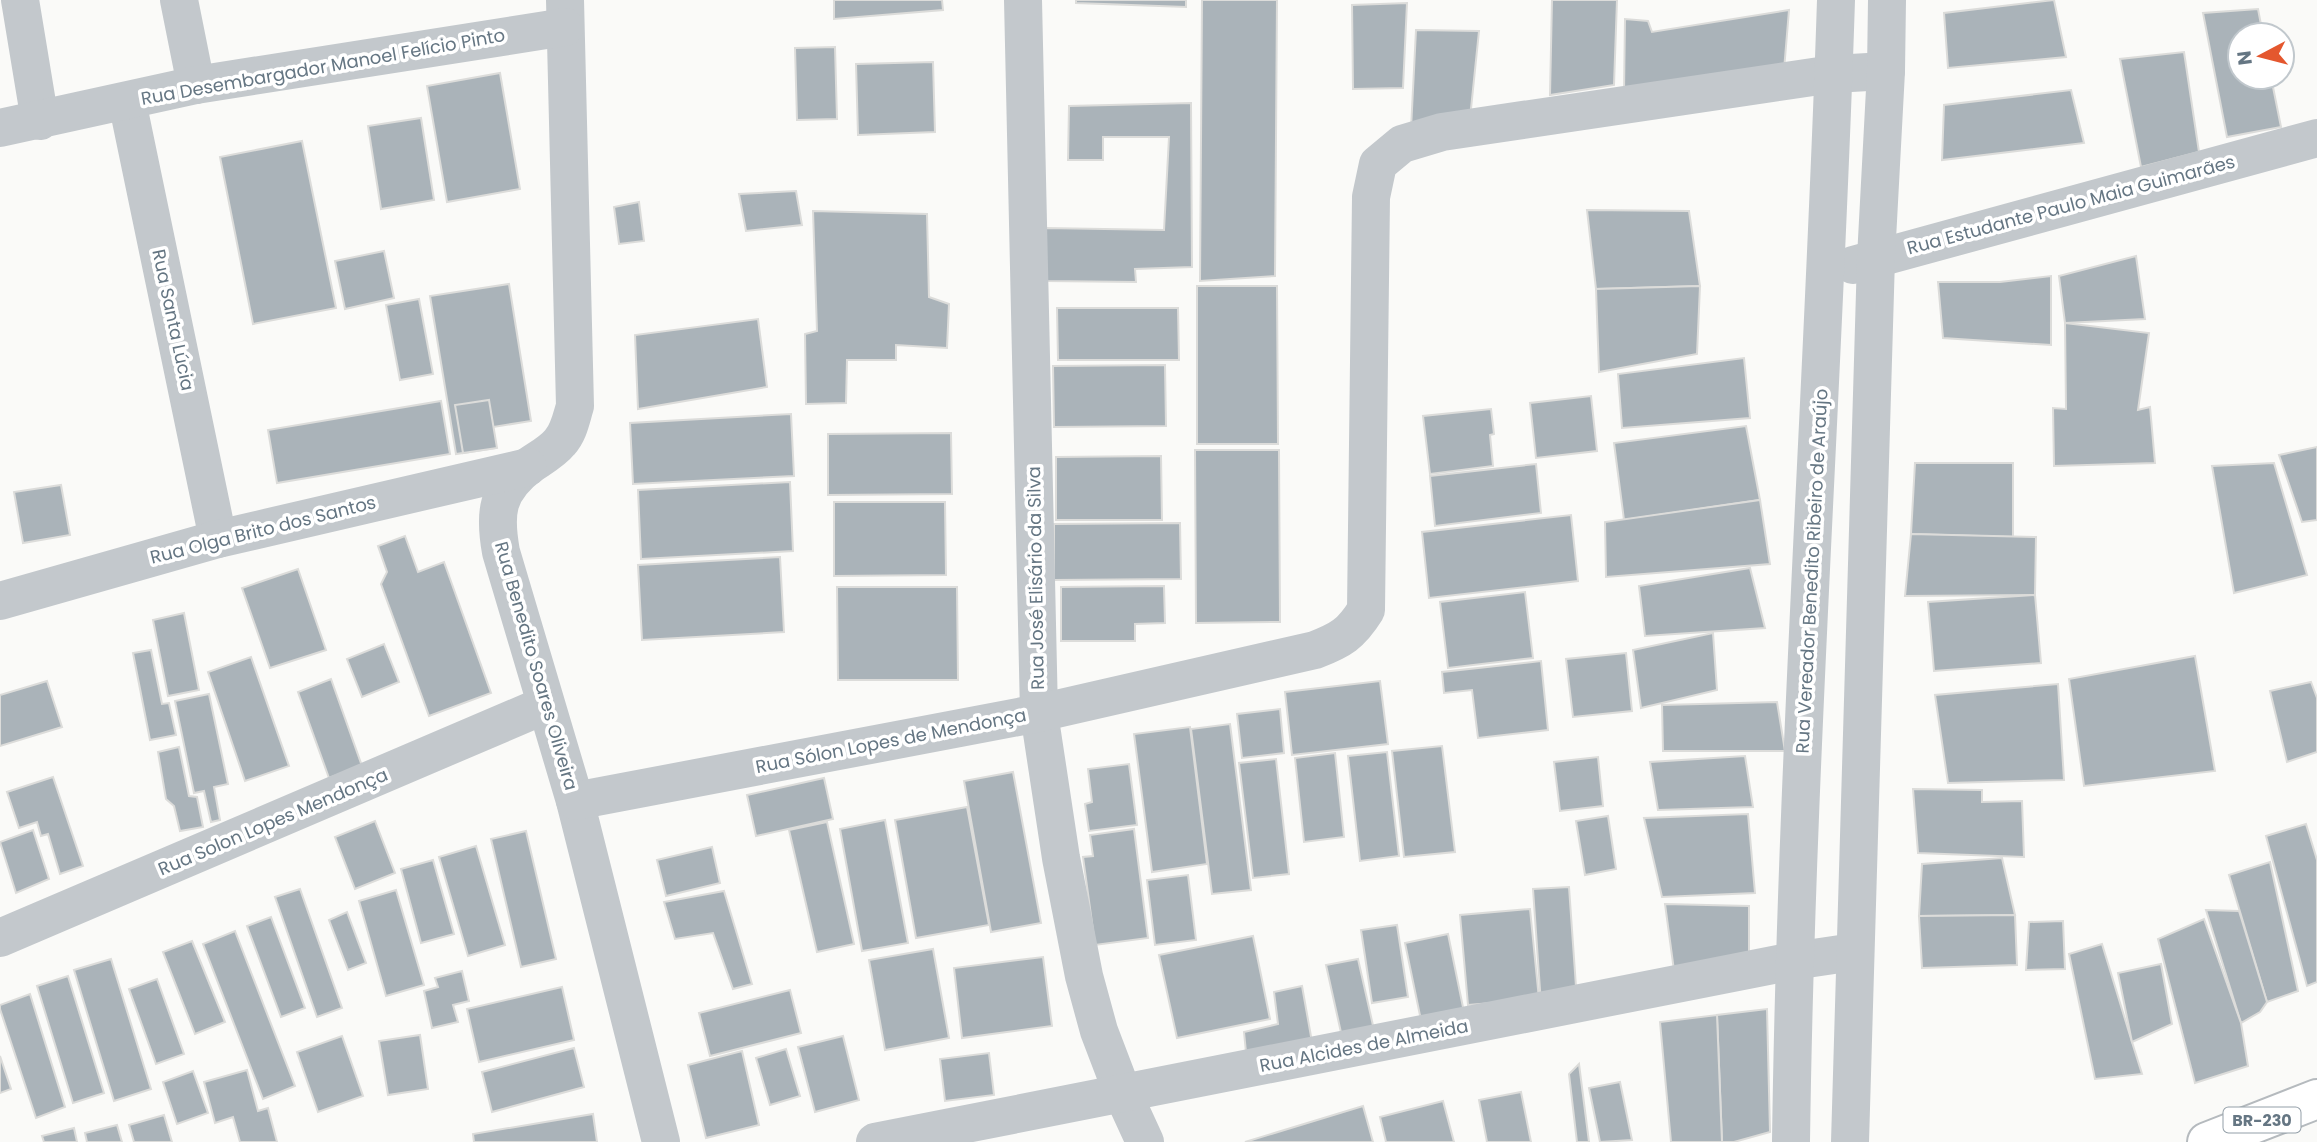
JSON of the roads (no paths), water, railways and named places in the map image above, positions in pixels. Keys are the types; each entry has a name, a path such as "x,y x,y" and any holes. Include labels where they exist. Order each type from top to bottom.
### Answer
{"main road":[{"name":"BR-230","path":"2225,1139 2317,1099"}],"street":[{"path":"20,0 40,121"},
{"path":"178,0 196,85"},
{"name":"Rua José Elisário da Silva","path":"1023,0 1039,713 1061,858 1084,976 1099,1031 1122,1094 1145,1142"},
{"name":"Rua Vereador Benedito Ribeiro de Araújo","path":"1791,1142 1793,961 1826,274 1836,0"},
{"path":"1850,1142 1876,258 1887,0"},
{"name":"Rua Desembargador Manoel Felício Pinto","path":"0,128 196,85 565,14"},
{"name":"Rua Benedito Soares Oliveira","path":"565,14 575,406 561,441 528,467 504,491 498,505 496,523 501,552 575,801 661,1142"},
{"name":"Rua Sólon Lopes de Mendonça","path":"575,801 1039,713 1315,650 1338,641 1354,629 1366,610 1371,197 1378,164 1402,144 1443,132 1833,74 1886,71"},
{"name":"Rua Santa Lúcia","path":"127,100 218,538"},
{"name":"Rua Estudante Paulo Maia Guimarães","path":"1826,274 2317,138"},
{"name":"Rua Olga Brito dos Santos","path":"0,601 218,538 528,467"},
{"name":"Rua Solon Lopes Mendonça","path":"0,939 545,705"},
{"name":"Rua Alcides de Almeida","path":"875,1142 1793,961 1854,952"}]}
